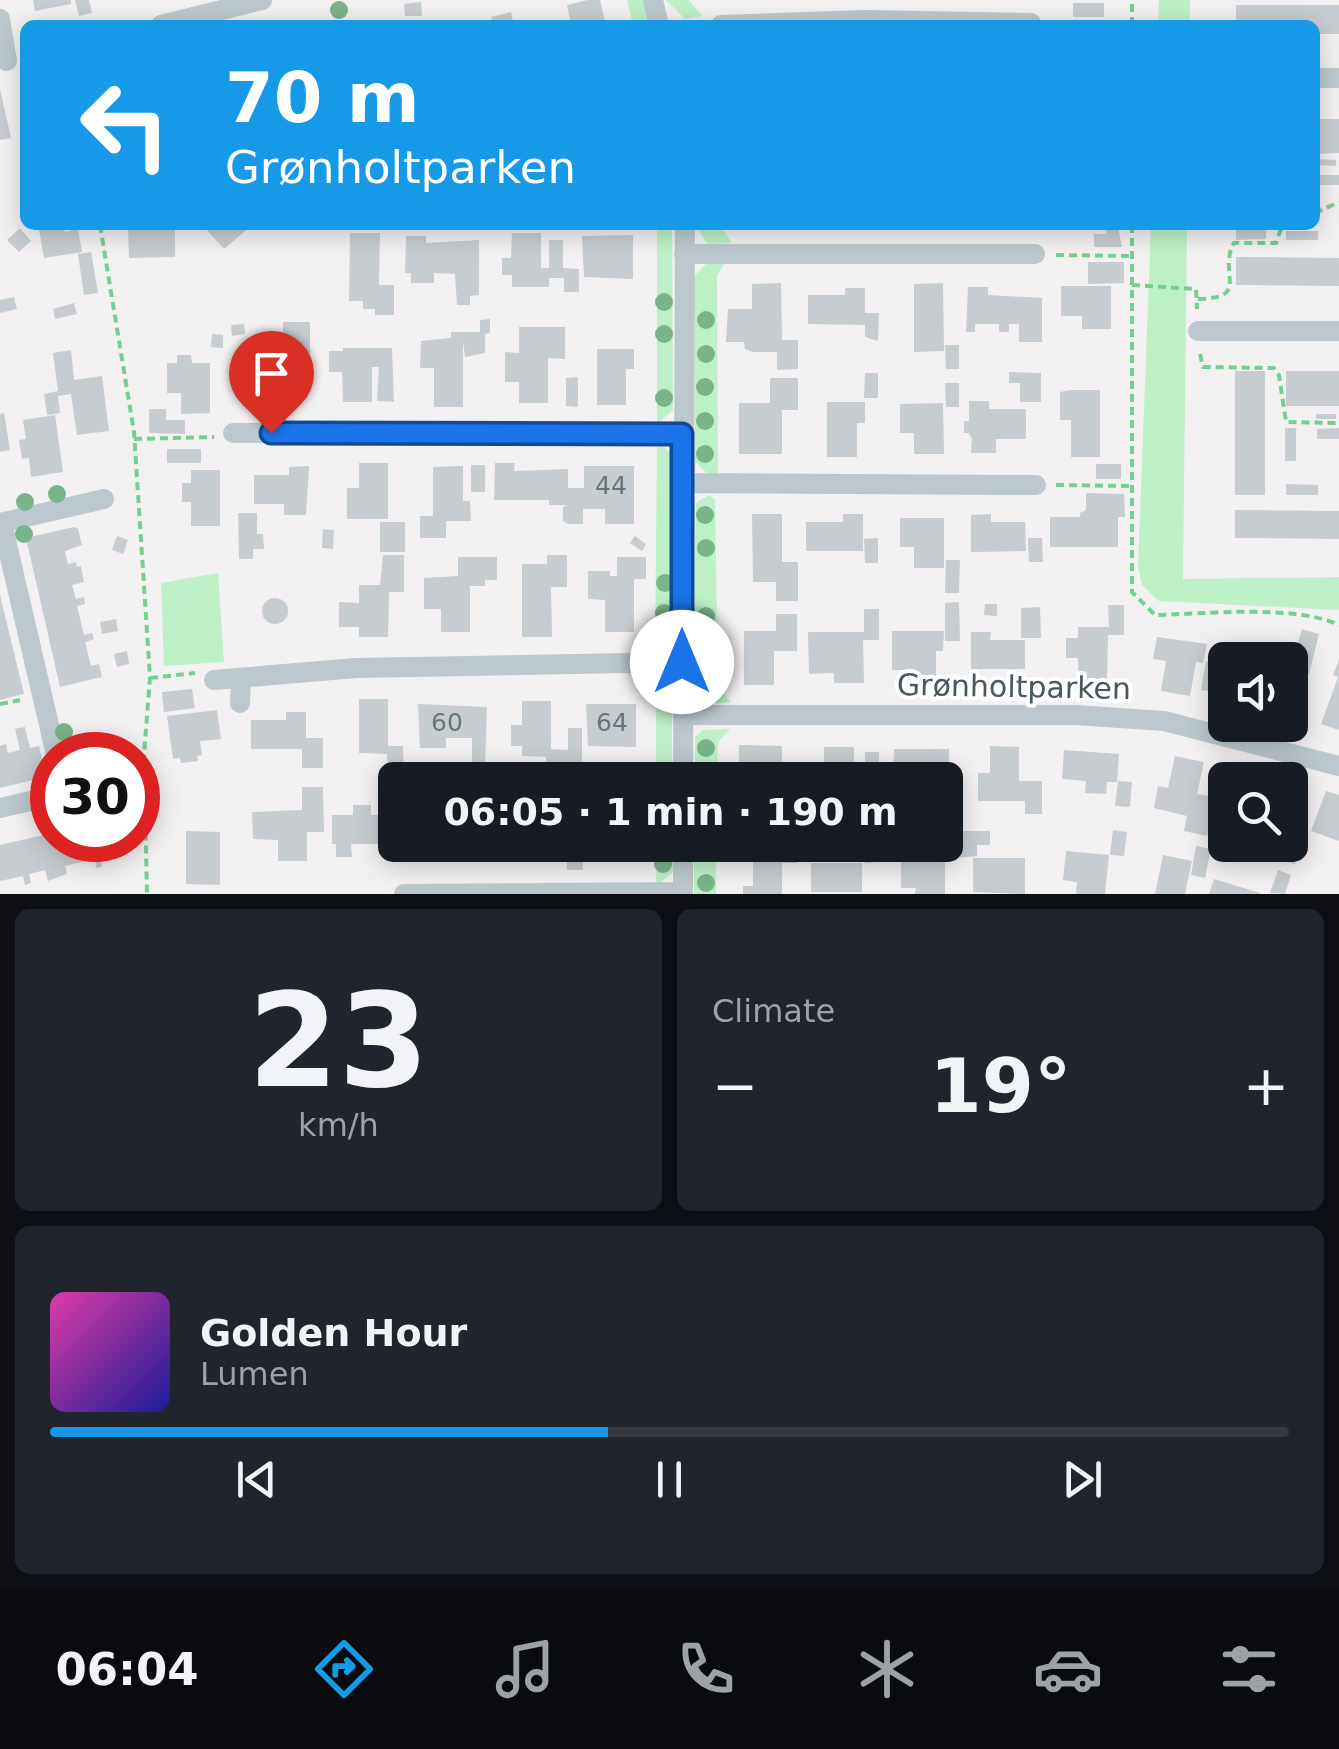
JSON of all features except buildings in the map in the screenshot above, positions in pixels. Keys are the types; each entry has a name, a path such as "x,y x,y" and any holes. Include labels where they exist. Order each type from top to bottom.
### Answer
{"street":[{"path":"180,20 262,0"},
{"path":"0,20 11,60"},
{"path":"683,762 684,230"},
{"path":"684,254 1035,254"},
{"path":"1198,331 1339,331"},
{"path":"233,433 682,434"},
{"path":"682,483 1036,485"},
{"path":"51,732 1,523 104,500"},
{"path":"214,680 356,668 682,662"},
{"path":"240,703 241,678"},
{"name":"Grønholtparken","path":"683,715 1075,714 1164,721 1339,766"},
{"path":"0,808 30,801"},
{"path":"404,894 683,893 683,862"}],"path":[{"path":"101,230 134,439 150,678 146,732"},
{"path":"1132,230 1132,592 1155,615 1258,613 1322,617 1339,624"},
{"path":"1196,298 1221,298 1227,294 1230,250 1234,243 1276,243 1280,230"},
{"path":"1035,254 1132,256"},
{"path":"1132,285 1196,289 1203,367 1274,368 1280,375 1286,422 1339,423"},
{"path":"134,439 233,433"},
{"path":"1036,485 1131,486"},
{"path":"150,678 200,672 214,680"},
{"path":"146,862 147,894"}],"green space":[{"path":"627,0 643,0 648,20 632,20"},
{"path":"666,0 688,0 703,16 685,19"},
{"path":"1159,0 1190,0 1190,20 1158,20"},
{"path":"657,230 672,230 673,410 657,424"},
{"path":"699,230 723,230 732,243 707,244"},
{"path":"1151,230 1187,230 1183,579 1339,577 1339,610 1159,601 1142,585 1138,567"},
{"path":"708,262 724,264 717,276 718,474 709,475 695,462 694,276"},
{"path":"657,440 671,454 673,644 655,658"},
{"path":"709,495 715,499 718,684 731,703 707,703 693,690 696,503"},
{"path":"218,573 224,662 164,666 161,583"},
{"path":"656,677 672,691 672,762 656,762"},
{"path":"730,729 718,742 717,762 695,762 695,737 703,730"},
{"path":"656,862 673,862 673,872 656,886"},
{"path":"694,862 716,862 716,894 694,894"}],"route":[{"path":"271,433 682,434 682,662"}]}
